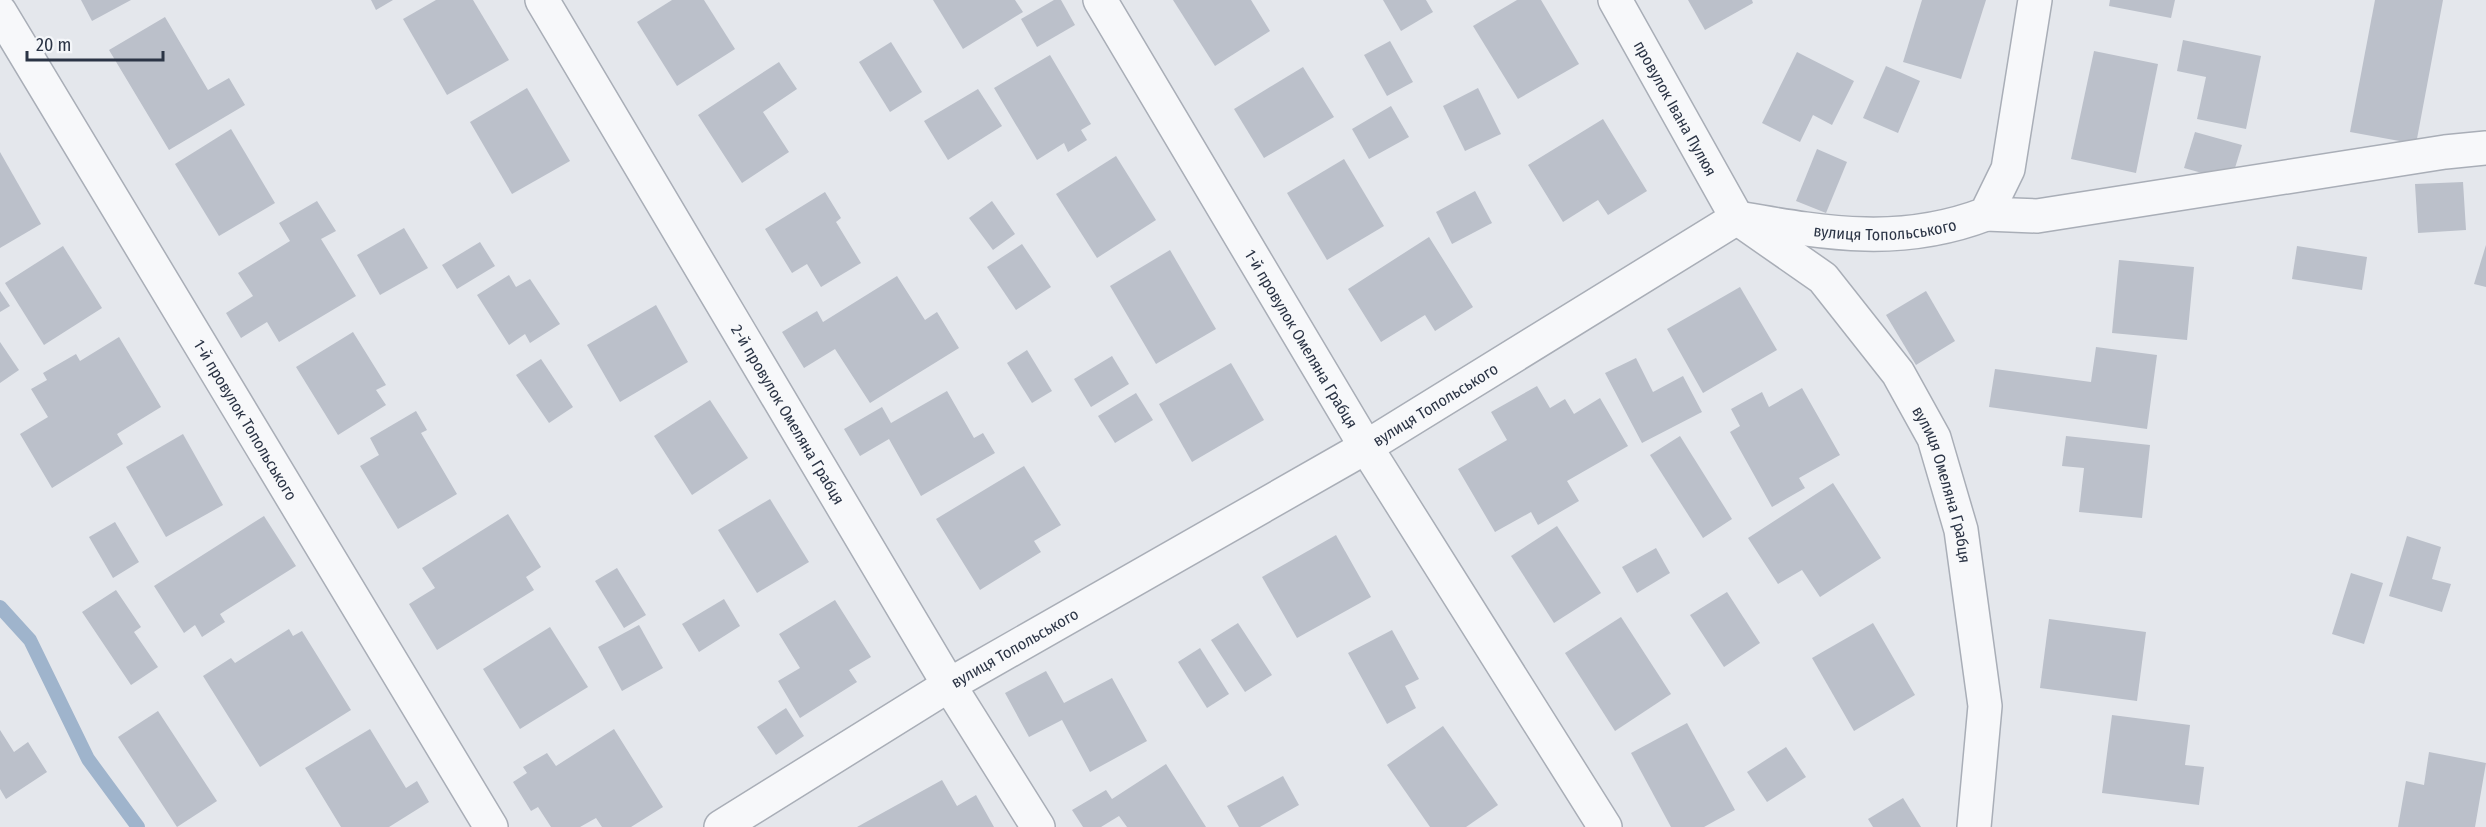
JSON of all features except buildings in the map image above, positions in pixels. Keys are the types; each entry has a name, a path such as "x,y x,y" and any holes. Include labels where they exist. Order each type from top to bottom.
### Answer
{"street":[{"name":"2-й провулок Омеляна Грабця","path":"542,0 949,685 1038,827"},
{"name":"1-й провулок Омеляна Грабця","path":"1100,0 1366,447 1605,827"},
{"name":"провулок Івана Пулюя","path":"1615,0 1737,218"},
{"path":"2035,0 2008,169 1986,214 2037,216 2445,152 2486,148"},
{"name":"1-й провулок Топольського","path":"0,12 491,827"},
{"name":"вулиця Топольського","path":"721,827 949,685 1366,447 1737,218 1825,233 1894,235 1956,226 1986,214"},
{"name":"вулиця Омеляна Грабця","path":"1737,218 1823,278 1898,373 1934,438 1961,530 1985,706 1974,827"}],"waterway":[{"path":"0,607 30,640 88,759 138,827"}]}
